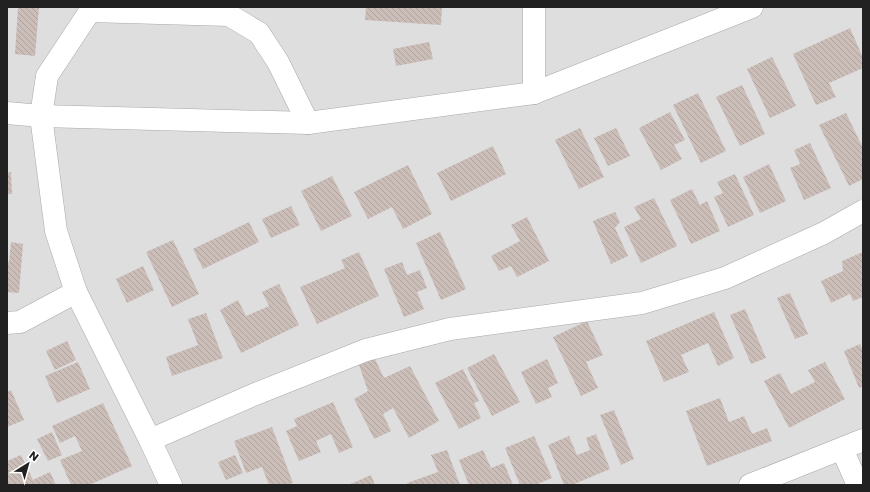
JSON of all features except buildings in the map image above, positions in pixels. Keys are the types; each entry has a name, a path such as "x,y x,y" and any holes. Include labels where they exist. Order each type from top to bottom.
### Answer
{"street":[{"path":"534,7 534,93"},
{"path":"7,113 41,116 308,122 534,93 752,7"},
{"path":"171,485 76,292 56,231 41,116 47,76 90,9 229,15 259,33 278,62 308,122"},
{"path":"150,440 253,394 366,350 450,329 642,303 725,278 824,233 863,211"},
{"path":"7,323 20,322 76,292"},
{"path":"750,485 863,440"},
{"path":"842,449 858,485"}],"shaded area":[{"path":"7,7 863,7 863,485 7,485"}]}
